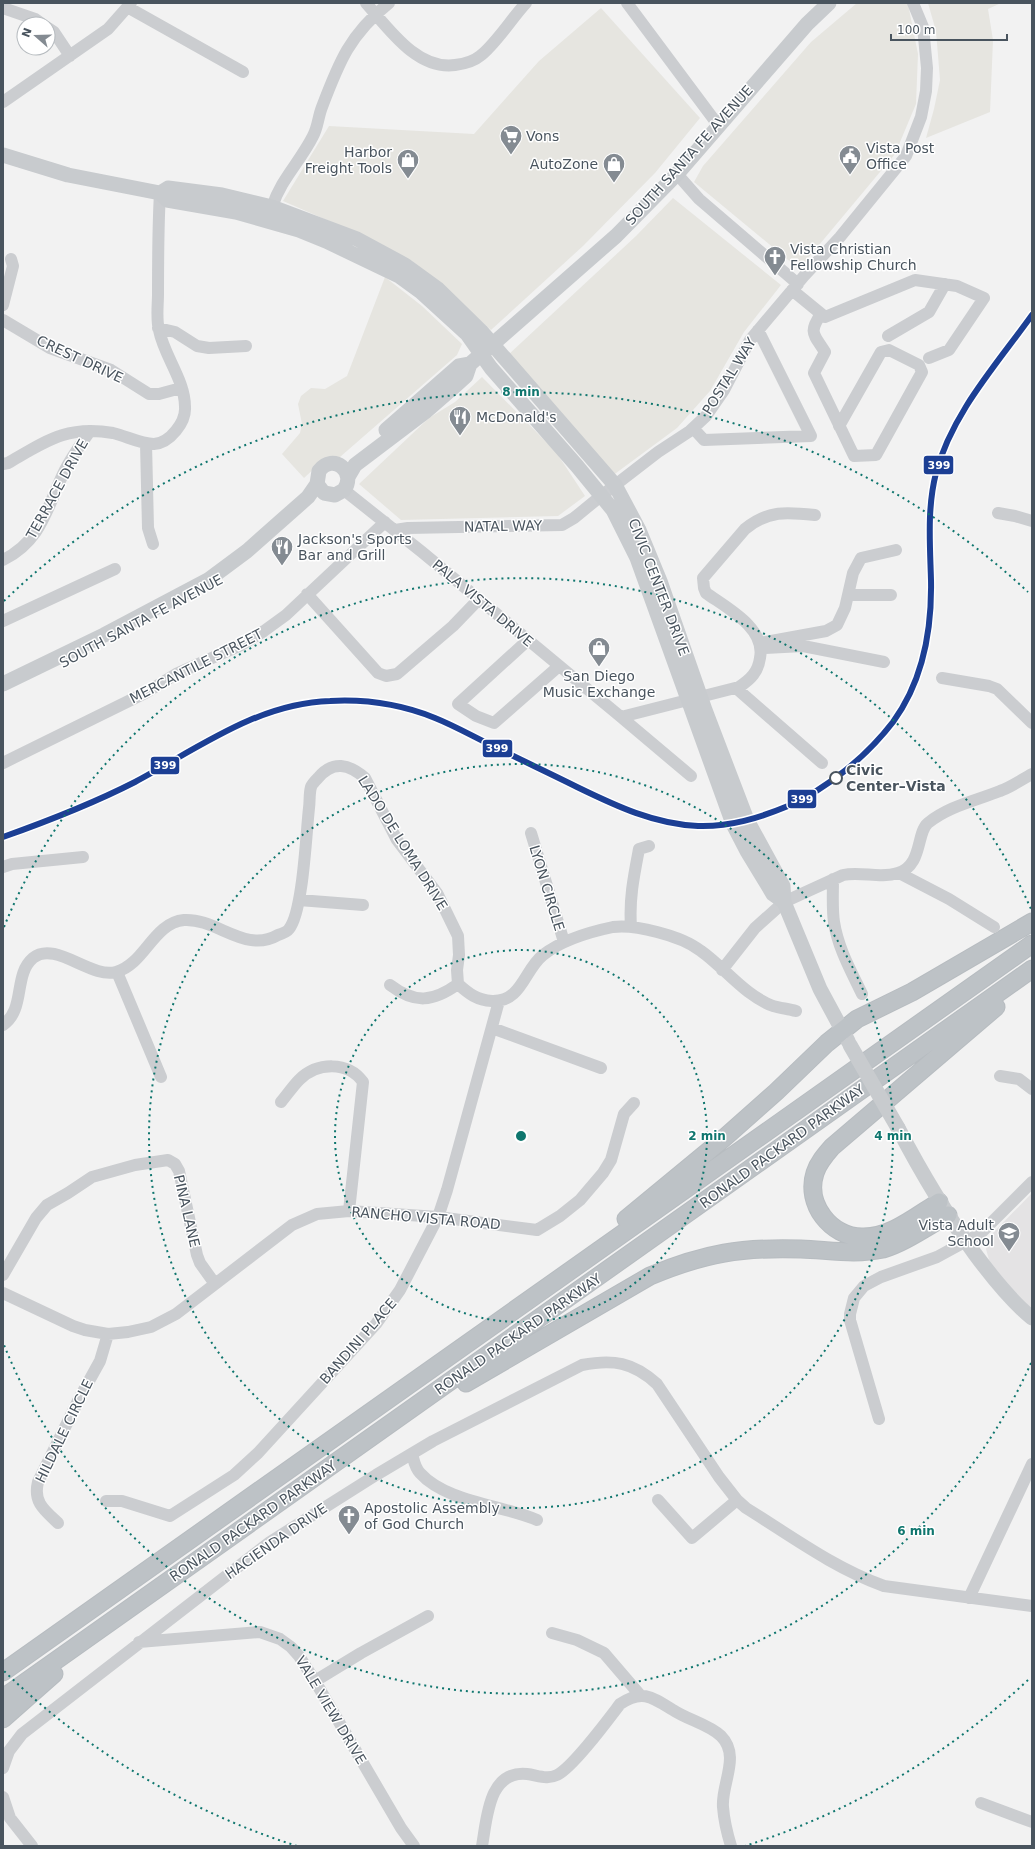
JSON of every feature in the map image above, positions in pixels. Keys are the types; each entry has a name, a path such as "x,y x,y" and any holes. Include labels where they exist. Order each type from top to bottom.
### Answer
{"highway":[{"path":"507,1315 711,1148 776,1092 827,1042 846,1038 857,1019 912,992 1032,922"},
{"name":"RONALD PACKARD PARKWAY","path":"3,1672 1032,944"},
{"name":"RONALD PACKARD PARKWAY","path":"3,1698 391,1425 1032,969"},
{"path":"944,1209 884,1234 862,1238 848,1236 830,1225 818,1209 814,1197 813,1186 815,1173 824,1155 832,1147 1032,977"},
{"path":"391,1425 497,1366 650,1276 677,1265 722,1252 766,1248 868,1252 885,1248 899,1242 944,1209"},
{"path":"3,1719 131,1607"},
{"path":"3,1658 47,1641"}],"main road":[{"name":"SOUTH SANTA FE AVENUE","path":"3,692 210,587 252,556 317,498 338,494 344,478 355,465 425,412 466,376 476,359 616,236 676,174 807,24 829,3"},
{"name":"CIVIC CENTER DRIVE","path":"3,154 68,175 160,193 167,200 236,212 299,230 395,274 422,292 467,334 476,359 491,368 577,466 613,510 637,558 747,820 783,886 784,902 822,992 846,1038 944,1209 966,1242 996,1282 1032,1318"},
{"name":"CIVIC CENTER DRIVE","path":"160,193 168,188 222,196 272,208 357,239 405,265 438,289 494,344 504,359 615,485 639,530 660,581 695,699"},
{"path":"236,212 246,211 261,214 272,208"},
{"name":"SOUTH SANTA FE AVENUE","path":"3,684 104,635 208,580 232,564 308,497 317,484 317,474 323,466 330,463 344,478"},
{"path":"317,484 321,491 327,495"}],"street":[{"path":"366,3 408,49 421,59 438,66 462,65 480,56 526,3"},
{"path":"272,208 283,182 311,140 316,129 320,112 343,54 360,30 375,14 389,3"},
{"path":"627,3 718,125"},
{"name":"POSTAL WAY","path":"601,496 693,428 706,416 724,390 750,340 840,236 906,156 921,117 926,91 927,68 923,27 913,3"},
{"path":"3,102 108,29 130,5 243,72"},
{"path":"3,8 26,16"},
{"path":"56,35 70,56"},
{"path":"676,174 699,199 795,287 825,317 914,280 957,286 984,298 949,350 930,358"},
{"path":"3,464 60,435 74,431 90,431 119,435 146,443 155,444 164,441 177,429 183,418 185,407 181,388 162,344 158,328 157,242 160,193"},
{"path":"3,305 13,266 11,258"},
{"path":"888,336 929,312 945,284"},
{"path":"821,314 814,325 813,332 825,352 814,374 839,426 854,456 876,455 922,372 919,365 889,350 881,352 839,426"},
{"name":"CREST DRIVE","path":"3,320 50,348 112,370 149,394 159,394 181,388"},
{"path":"158,328 175,332 197,346 208,348 246,346"},
{"path":"693,428 704,440 812,436 758,330"},
{"name":"TERRACE DRIVE","path":"3,560 31,541 42,523 65,471 90,431"},
{"path":"146,443 148,528 153,544"},
{"name":"PALA VISTA DRIVE","path":"344,478 385,522 691,776"},
{"name":"NATAL WAY","path":"396,530 408,528 562,525 574,518 601,496"},
{"path":"621,717 736,688 754,676 758,667 761,646 747,623 706,593 703,578 745,529 753,523 772,514 792,513 815,515"},
{"path":"998,513 1032,520"},
{"name":"MERCANTILE STREET","path":"3,762 147,692 176,674 242,645 286,615 385,522"},
{"path":"761,646 826,630 837,625 845,608 853,573 861,558 896,550"},
{"path":"3,621 115,569"},
{"path":"307,594 378,673 386,676 397,674 420,655 453,626 479,599"},
{"path":"848,595 891,595"},
{"path":"528,640 458,704 476,716 494,723 559,666"},
{"path":"761,646 803,646 884,662"},
{"path":"942,678 998,689 1032,723"},
{"path":"736,688 822,763"},
{"name":"LADO DE LOMA DRIVE","path":"116,972 136,959 164,928 172,922 184,920 200,921 232,936 263,941 272,939 289,930 300,900 311,786 326,770 335,766 346,766 357,771 365,778 397,840 437,893 458,936 458,984"},
{"path":"722,970 755,928 784,902 833,879 850,874 882,876 898,873 907,868 916,857 926,825 931,821 956,806 1001,791 1031,775"},
{"name":"LYON CIRCLE","path":"531,833 564,942"},
{"path":"631,926 630,900 639,849 649,846"},
{"path":"3,867 12,864 83,857"},
{"path":"898,873 949,899 994,927"},
{"path":"833,879 834,922 839,943 862,994"},
{"path":"300,900 363,905"},
{"path":"390,985 402,994 419,998 434,998 446,993 458,984 471,996 483,1000 506,1000 516,992 542,956 564,942 600,930 631,926 646,928 686,941 702,951 722,970 757,997 772,1006 796,1011"},
{"path":"3,1025 10,1019 16,1009 26,968 31,960 37,955 47,953 65,958 98,972 108,974 116,972 162,1077"},
{"name":"BANDINI PLACE","path":"106,1501 122,1501 170,1516 234,1474 258,1452 376,1324 400,1290 438,1216 447,1190 499,1001"},
{"path":"492,1028 601,1068"},
{"path":"281,1102 300,1079 315,1070 332,1066 344,1067 358,1075 363,1082 349,1211"},
{"path":"1000,1076 1019,1079 1032,1090"},
{"name":"RANCHO VISTA ROAD","path":"3,1293 72,1326 108,1334 136,1330 161,1323 176,1314 282,1232 302,1220 317,1214 349,1211 438,1216 537,1230 560,1216 580,1200 603,1173 611,1160 624,1114 634,1103"},
{"name":"PINA LANE","path":"3,1275 36,1218 47,1205 92,1177 135,1165 168,1160 175,1164 179,1171 197,1255 203,1268 215,1284"},
{"path":"879,1419 850,1320 854,1298 864,1286 880,1277 937,1257 981,1233 1032,1182"},
{"name":"HILDALE CIRCLE","path":"58,1523 45,1511 38,1501 36,1491 38,1482 75,1405 100,1361 108,1334"},
{"name":"HACIENDA DRIVE","path":"3,1768 9,1751 22,1734 270,1542 376,1474 412,1454 582,1365 603,1361 622,1364 646,1374 657,1384 719,1477 737,1500 757,1515 842,1568 884,1586 1032,1606"},
{"path":"412,1454 415,1466 420,1473 436,1487 481,1503 524,1514 537,1520"},
{"path":"969,1598 1032,1464"},
{"path":"658,1500 692,1538 737,1500"},
{"path":"315,1681 428,1616"},
{"name":"VALE VIEW DRIVE","path":"139,1642 260,1632 280,1639 291,1647 299,1656 315,1681 401,1828 414,1846"},
{"path":"552,1633 577,1640 604,1652 640,1695"},
{"path":"482,1846 486,1822 494,1791 501,1782 517,1774 526,1774 546,1778 556,1775 568,1767 620,1704 630,1698 640,1695 654,1698 676,1712 711,1730 721,1737 728,1747 730,1765 723,1806 726,1833 731,1846"},
{"path":"3,1797 10,1818 32,1846"},
{"path":"981,1803 1032,1822"}],"shaded area":[{"path":"857,3 908,4 918,54 916,104 895,154 799,269 694,182 703,166 811,42"},
{"path":"928,3 1001,3 988,9 993,40 990,112 926,138 940,80 936,31"},
{"path":"601,8 700,118 655,173 583,246 491,330 412,261 338,225 283,201 329,126 474,134 539,61"},
{"path":"673,198 781,285 744,332 710,391 677,428 612,476 508,355 636,236"},
{"path":"385,277 422,306 462,344 457,355 340,457 318,465 304,478 282,454 300,433 302,424 298,404 301,396 311,388 325,389 347,376"},
{"path":"482,377 556,452 585,496 558,516 401,520 359,484 429,418 455,402"},
{"name":"Vista Adult School","path":"1032,1193 1032,1309 991,1267 986,1249 991,1235"}],"transit line":[{"name":"399","path":"3,837 103,798 135,782 205,742 253,719 278,710 303,704 330,701 371,702 397,706 423,713 450,724 606,801 636,813 666,822 698,826 733,823 766,814 803,799 832,781 871,747 893,722 912,690 924,654 930,618 931,499 936,473 943,451 964,410 977,390 1032,315"}],"place":[{"name":"Vons","path":"511,156"},
{"name":"Vista Post Office","path":"850,176"},
{"name":"Harbor Freight Tools","path":"408,180"},
{"name":"AutoZone","path":"614,184"},
{"name":"Vista Christian Fellowship Church","path":"775,276"},
{"name":"McDonald's","path":"460,436"},
{"name":"Jackson's Sports Bar and Grill","path":"282,566"},
{"name":"San Diego Music Exchange","path":"599,668"},
{"name":"Civic Center–Vista","path":"836,778"},
{"name":"Vista Adult School","path":"1009,1252"},
{"name":"Apostolic Assembly of God Church","path":"349,1536"}]}
